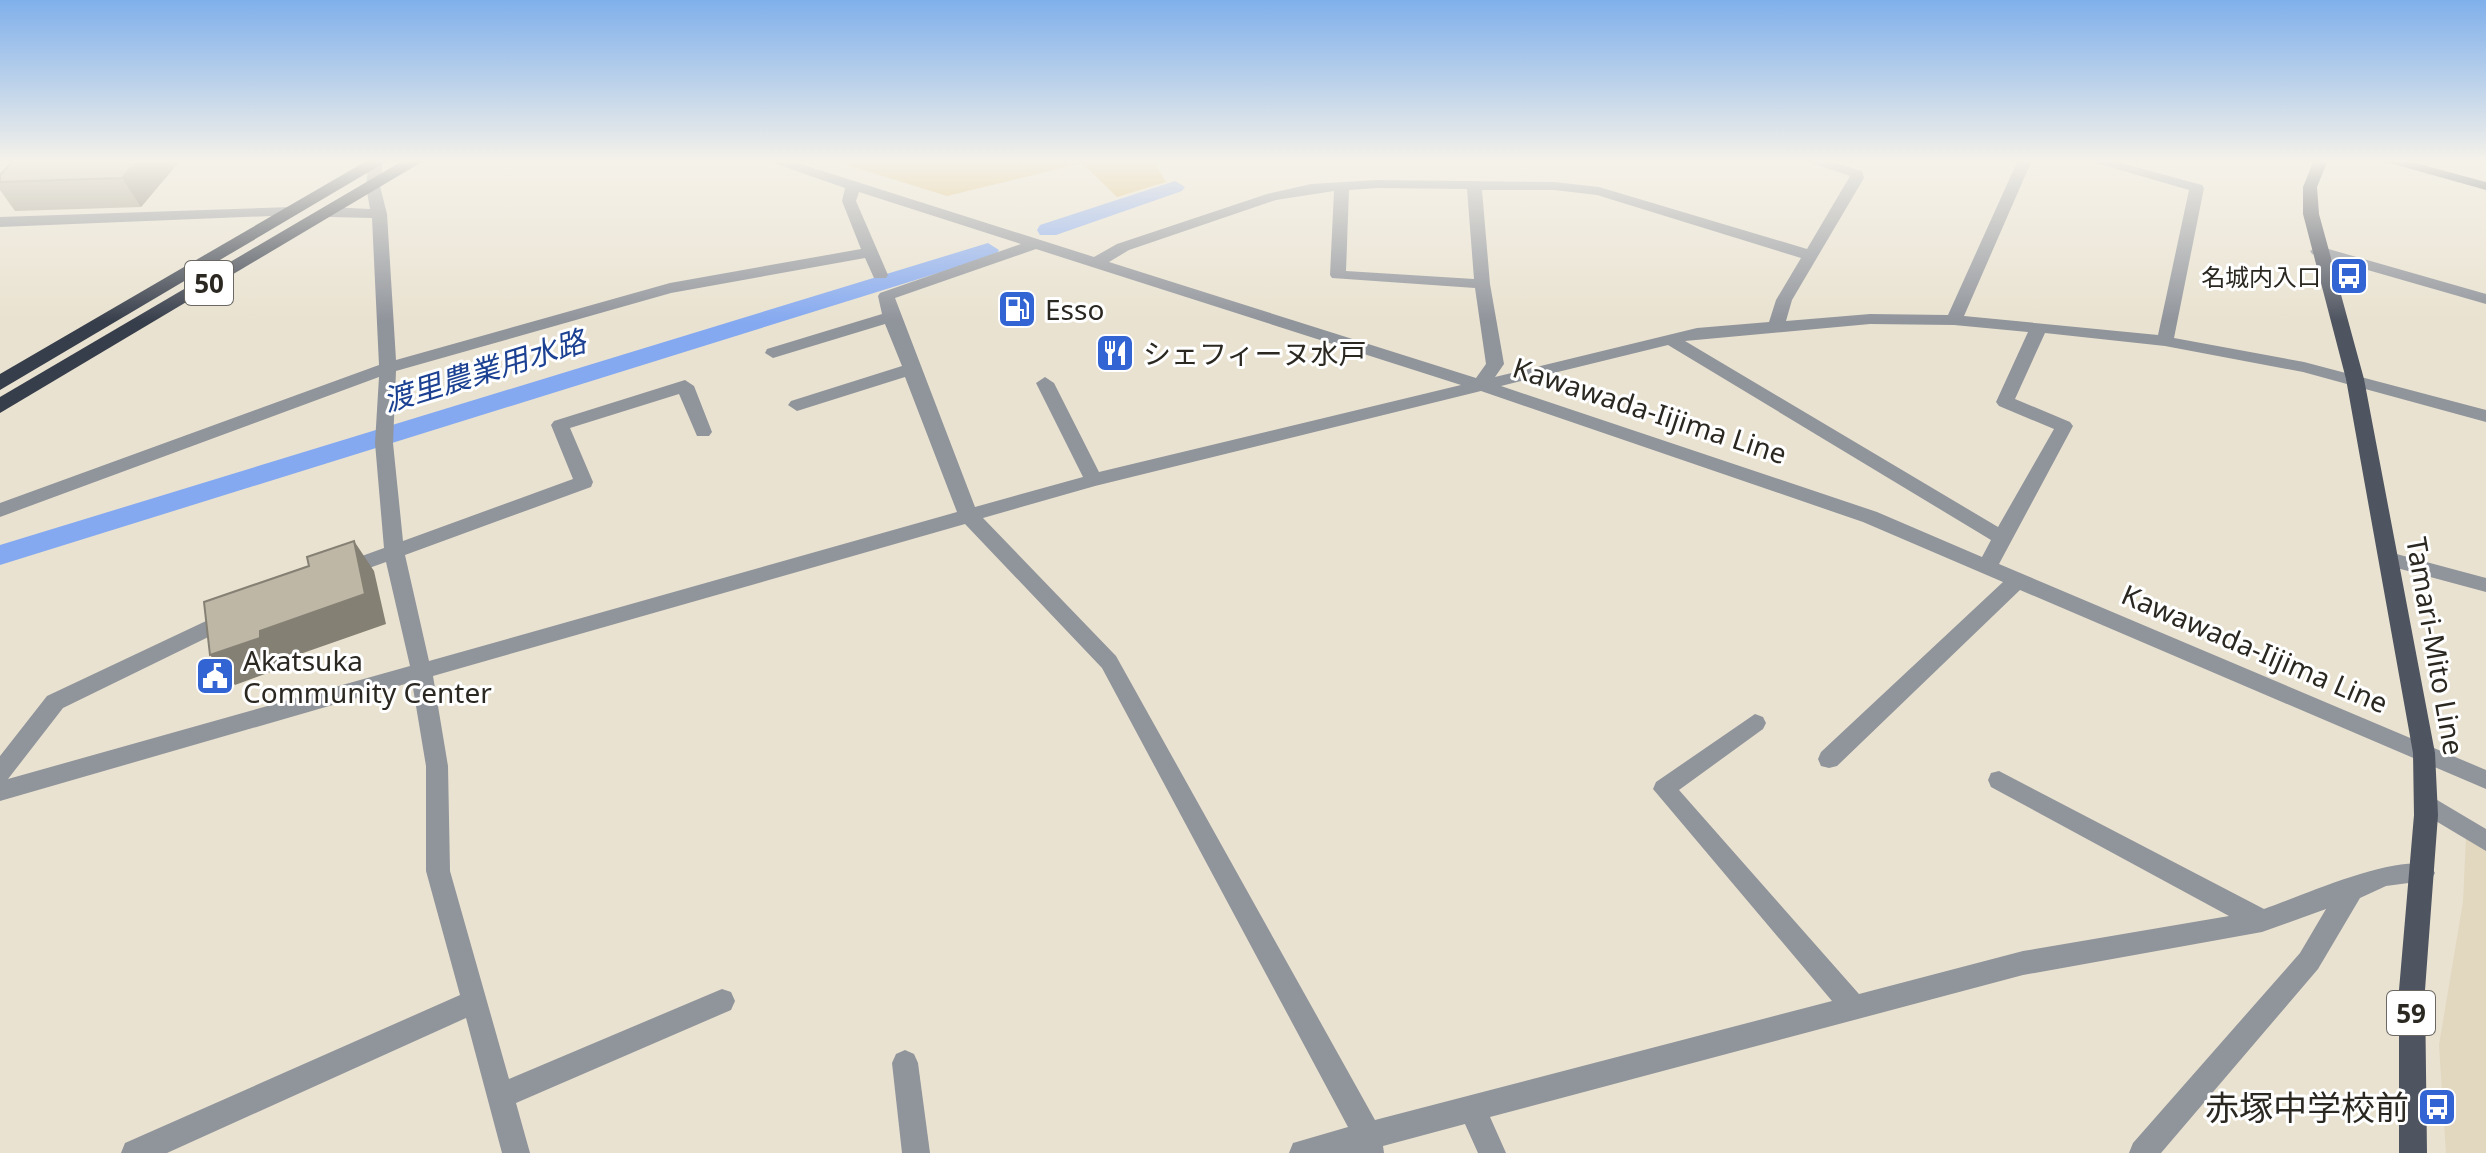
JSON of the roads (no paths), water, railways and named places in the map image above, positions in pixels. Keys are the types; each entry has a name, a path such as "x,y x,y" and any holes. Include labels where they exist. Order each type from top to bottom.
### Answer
{"highway":[{"name":"50","path":"0,383 288,214"},
{"name":"50","path":"0,406 326,214"}],"main road":[{"name":"Tamari-Mito Line","path":"2312,214 2318,251 2355,379 2424,753 2427,804 2412,990 2413,1153"}],"street":[{"path":"0,222 238,214"},
{"path":"374,214 379,214 388,368 384,433 394,552 421,670 437,766 438,871 516,1153"},
{"path":"854,214 880,275"},
{"name":"Kawawada-Iijima Line","path":"942,214 1480,385 1751,474 1870,517 2486,780"},
{"path":"1095,263 1123,247 1222,214"},
{"path":"1341,214 1338,275 1482,284"},
{"path":"1476,214 1482,284 1495,364 1480,385"},
{"path":"1674,214 1809,255"},
{"path":"1776,325 1784,300 1834,214"},
{"path":"1954,320 2001,214"},
{"path":"2165,341 2192,214"},
{"path":"1036,244 886,296 891,317 968,515 1109,662 1369,1144"},
{"path":"2318,251 2486,299"},
{"path":"0,510 388,368 670,288 870,252"},
{"path":"773,353 891,317"},
{"path":"0,791 1094,480 1670,339 1776,325 1870,319 1954,320 2039,327 2165,341 2304,367 2486,416"},
{"path":"1988,565 2064,426 2005,402 2039,327"},
{"path":"1670,339 2002,538"},
{"path":"797,405 911,369"},
{"path":"1045,383 1094,480"},
{"path":"323,577 584,482 560,425 685,386 703,432"},
{"path":"2389,559 2486,585"},
{"path":"1829,759 2019,579"},
{"path":"0,773 55,702 244,612"},
{"path":"1755,723 1664,789 1854,1007"},
{"path":"1999,780 2262,921"},
{"path":"2427,804 2486,841"},
{"path":"1303,1153 1369,1144 1472,1108 2023,963 2262,921 2385,876 2423,873"},
{"path":"2143,1153 2309,961 2351,890"},
{"path":"501,1096 722,1001"},
{"path":"135,1153 473,1002"},
{"path":"905,1063 916,1153"},
{"path":"1472,1108 1492,1153"}],"waterway":[{"name":"渡里農業用水路","path":"1048,230 1096,214"},
{"name":"渡里農業用水路","path":"0,555 988,250"}],"place":[{"name":"名城内入口","path":"2349,276"},
{"name":"Esso","path":"1017,309"},
{"name":"シェフィーヌ水戸","path":"1115,353"},
{"name":"Akatsuka Community Center","path":"215,676"},
{"name":"赤塚中学校前","path":"2437,1107"}]}
